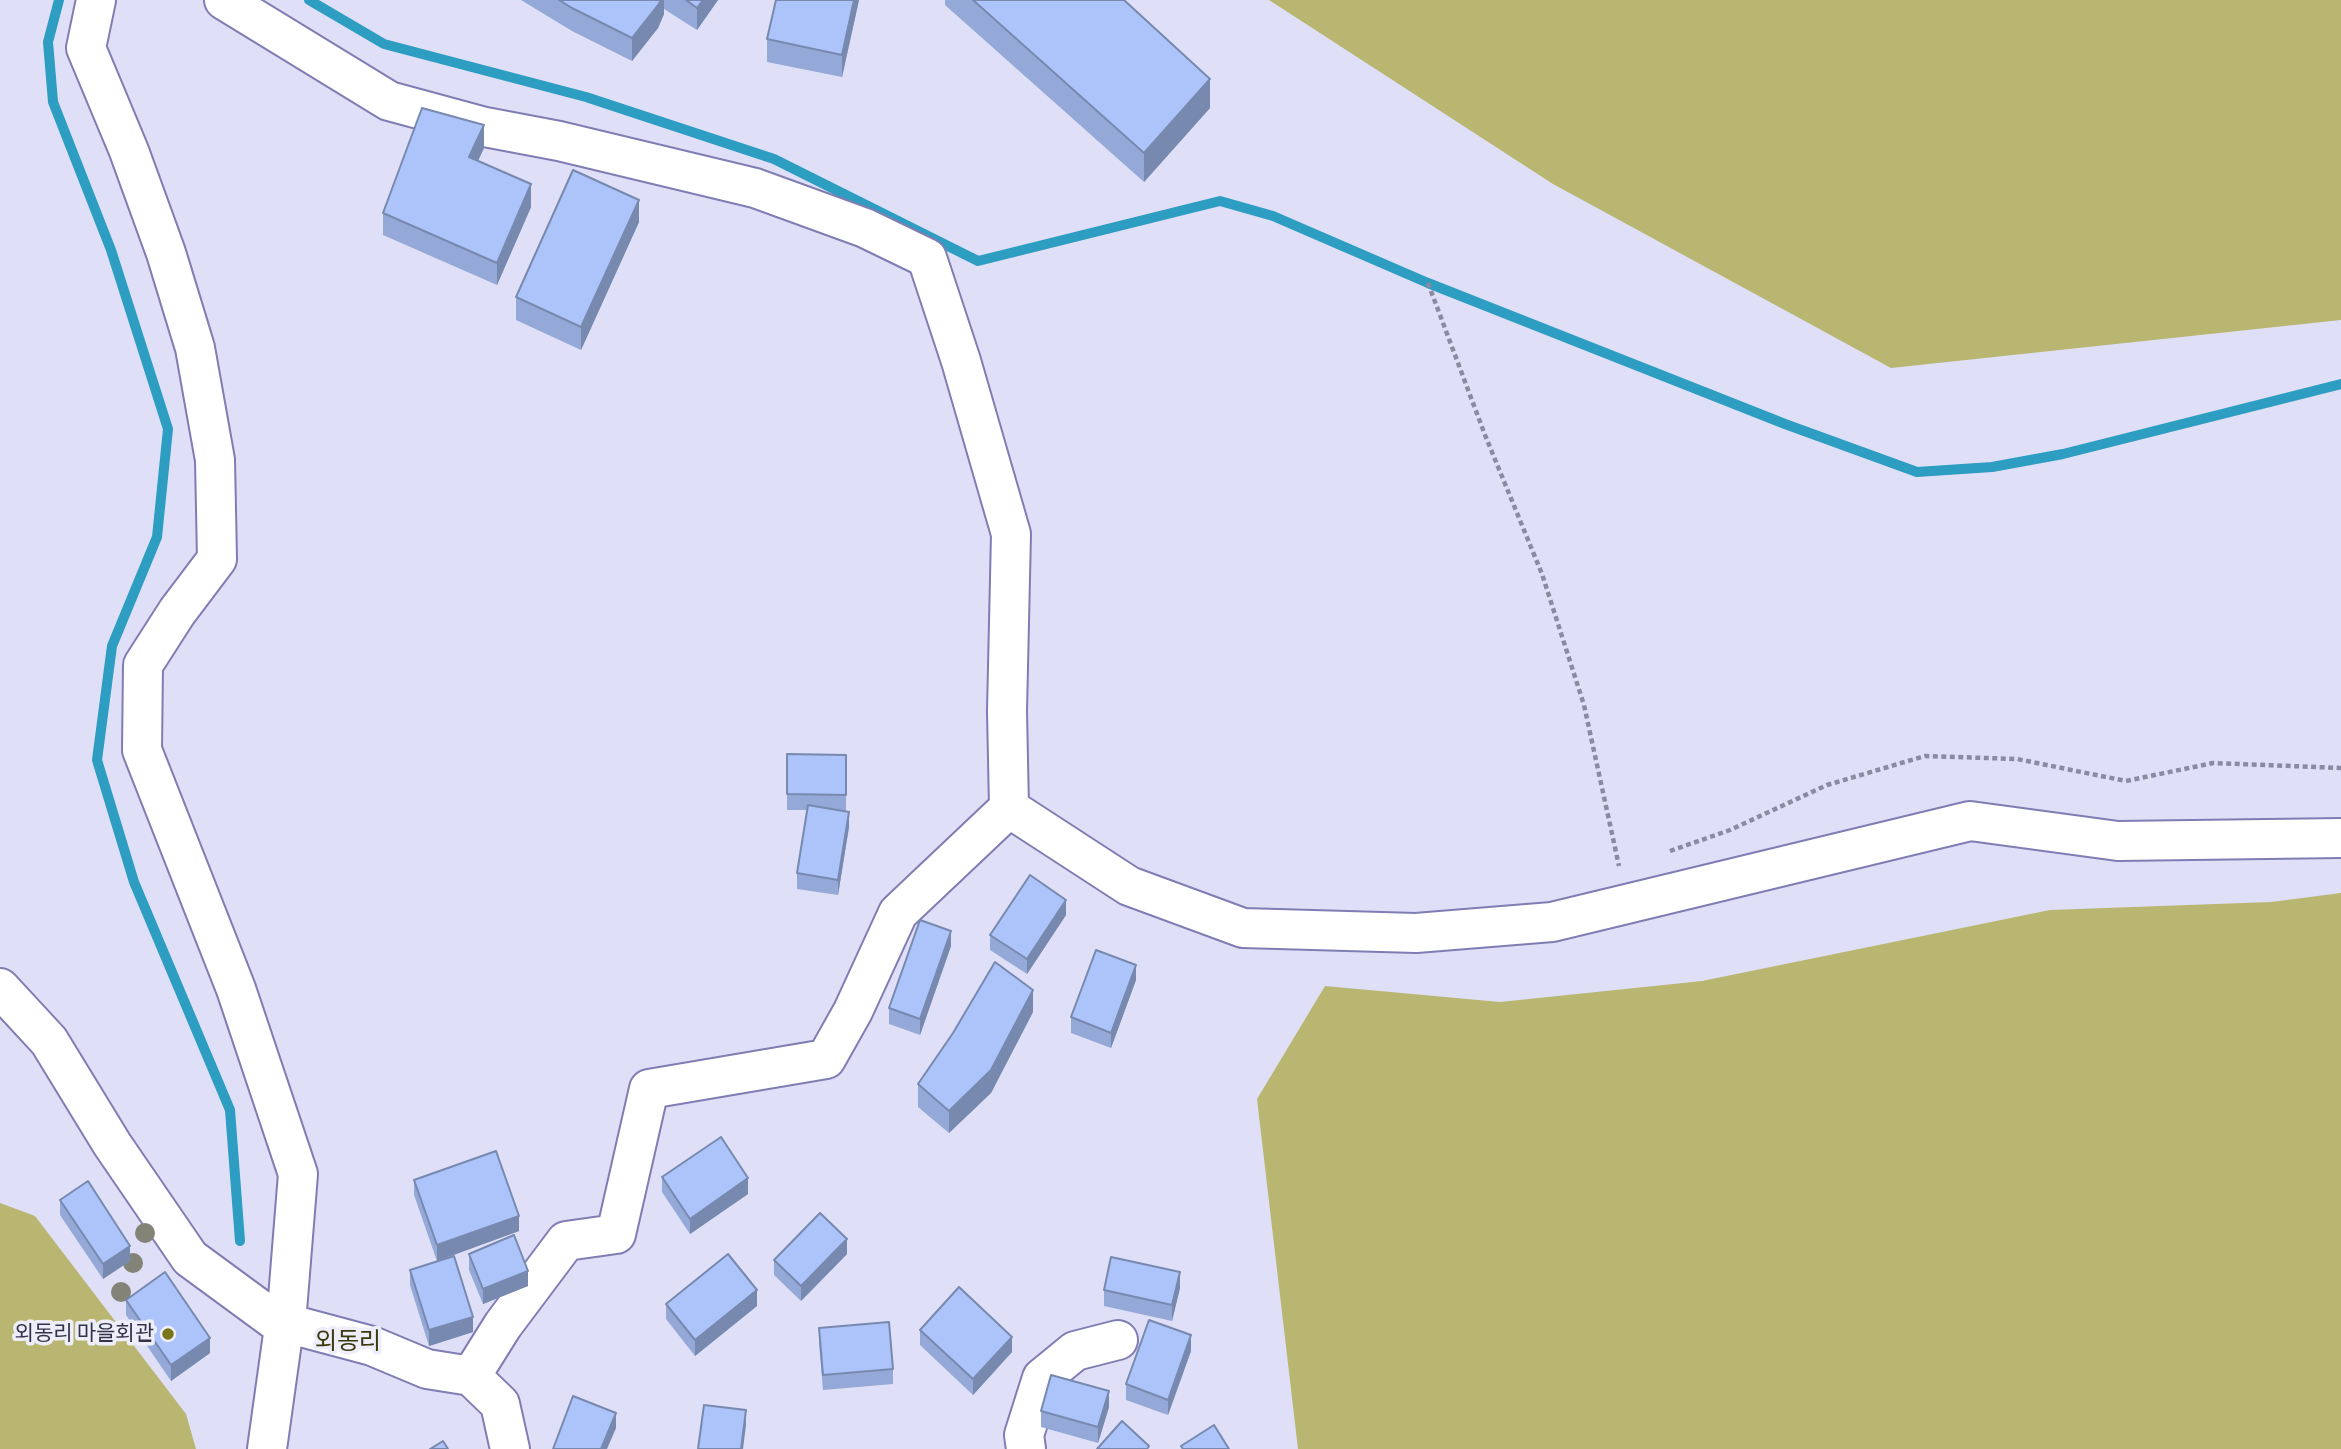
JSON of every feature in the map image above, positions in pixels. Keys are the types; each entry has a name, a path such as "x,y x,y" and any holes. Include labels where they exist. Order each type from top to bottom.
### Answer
{"street":[{"path":"96,0 86,48 129,151 170,265 195,348 215,460 217,559 177,612 143,665 142,750 236,989 298,1174 285,1325 267,1449"},
{"path":"224,0 389,102 485,127 559,141 755,188 865,228 927,258 961,361 1011,534 1007,711 1009,808 898,913 853,1011 826,1059 649,1089 616,1234 566,1241 503,1325 471,1376"},
{"path":"1009,808 1129,886 1243,928 1416,933 1552,922 1970,821 2118,841 2341,838"},
{"path":"0,988 49,1041 112,1144 190,1258 285,1325 372,1346 426,1369 471,1376 500,1404 510,1449"},
{"path":"1026,1449 1024,1435 1042,1378 1075,1351 1118,1340"}],"path":[{"path":"1428,283 1485,435 1542,574 1584,705 1611,835 1632,904"}],"shaded area":[{"path":"1269,0 2341,0 2341,320 1891,368 1553,184"},
{"path":"2341,893 2341,1449 1298,1449 1257,1099 1325,986 1500,1002 1702,981 2050,910 2271,902"},
{"path":"0,1203 35,1216 186,1414 196,1449 0,1449"}],"building":[{"path":"559,0 661,0 632,38"},
{"path":"686,0 703,0 697,8"},
{"path":"776,0 854,0 842,55 767,39"},
{"path":"973,0 1124,0 1210,79 1144,153"},
{"path":"422,108 484,125 469,157 531,184 497,263 383,213"},
{"path":"573,170 639,200 581,327 516,297"},
{"path":"787,754 846,755 846,795 787,794"},
{"path":"808,805 849,812 838,880 797,873"},
{"path":"1030,875 1066,900 1027,959 990,935"},
{"path":"920,920 951,931 920,1019 889,1008"},
{"path":"1096,950 1136,965 1111,1033 1071,1017"},
{"path":"995,962 1033,990 991,1070 949,1111 918,1084 953,1033"},
{"path":"721,1137 748,1178 690,1219 662,1177"},
{"path":"496,1151 519,1216 437,1245 414,1180"},
{"path":"88,1181 130,1246 103,1264 60,1200"},
{"path":"820,1213 847,1239 801,1286 774,1260"},
{"path":"514,1235 528,1271 483,1289 469,1254"},
{"path":"728,1254 757,1290 695,1340 666,1304"},
{"path":"454,1256 473,1317 429,1330 410,1270"},
{"path":"1111,1257 1180,1272 1172,1305 1104,1290"},
{"name":"외동리 마을회관","path":"165,1272 210,1338 171,1365 126,1300"},
{"path":"959,1287 1012,1337 973,1379 920,1330"},
{"path":"1149,1320 1191,1335 1168,1400 1126,1384"},
{"path":"889,1322 893,1369 823,1375 819,1328"},
{"path":"1051,1375 1109,1391 1098,1427 1041,1411"},
{"path":"573,1396 616,1413 601,1449 553,1449"},
{"path":"704,1405 746,1410 741,1449 698,1449"},
{"path":"1122,1421 1149,1446 1147,1449 1097,1449"},
{"path":"1214,1425 1229,1449 1183,1449 1181,1446"},
{"path":"443,1441 448,1449 430,1449"}],"waterway":[{"path":"59,0 48,42 53,102 111,250 168,429 157,537 112,646 97,760 134,882 230,1110 240,1241"},
{"path":"309,0 384,44 586,97 774,159 978,261 1220,201 1273,216 1428,283 1785,424 1917,472 1992,467 2063,454 2341,384"}],"place":[{"name":"외동리 마을회관","path":"168,1334"}],"district":[{"name":"외동리","path":"348,1342"}]}
